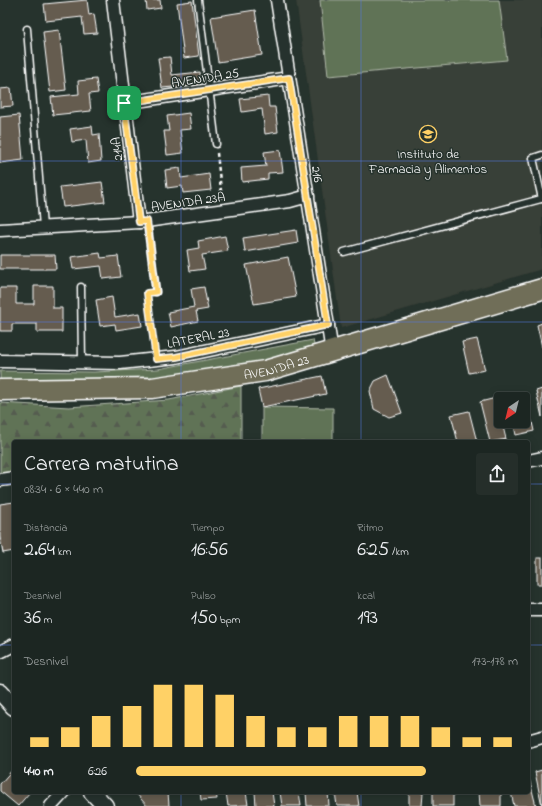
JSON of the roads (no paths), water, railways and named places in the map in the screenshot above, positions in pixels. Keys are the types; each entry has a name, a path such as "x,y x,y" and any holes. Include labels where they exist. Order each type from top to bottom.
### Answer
{"main road":[{"name":"AVENIDA 23","path":"0,390 152,388 265,371 332,352 466,310 542,289"}],"street":[{"name":"214A","path":"113,0 124,103 143,222"},
{"name":"216","path":"277,0 332,352"},
{"name":"AVENIDA 25","path":"124,103 289,78"},
{"name":"AVENIDA 23A","path":"0,230 143,222 290,201 308,196"},
{"name":"LATERAL 23","path":"0,361 120,363 176,357 328,325"},
{"path":"530,461 542,458"},
{"path":"0,480 12,478"},
{"path":"530,610 542,610"},
{"path":"0,652 12,646"},
{"path":"0,692 12,705"},
{"path":"530,740 542,737"},
{"path":"51,806 62,794"},
{"path":"94,794 105,806"}],"lane":[{"path":"198,0 216,144"},
{"path":"27,29 43,227"},
{"path":"344,252 542,199 533,158 542,155"},
{"path":"143,222 156,292"},
{"path":"82,287 82,362"}],"place":[{"name":"Instituto de Farmacia y Alimentos","path":"428,134"}]}
